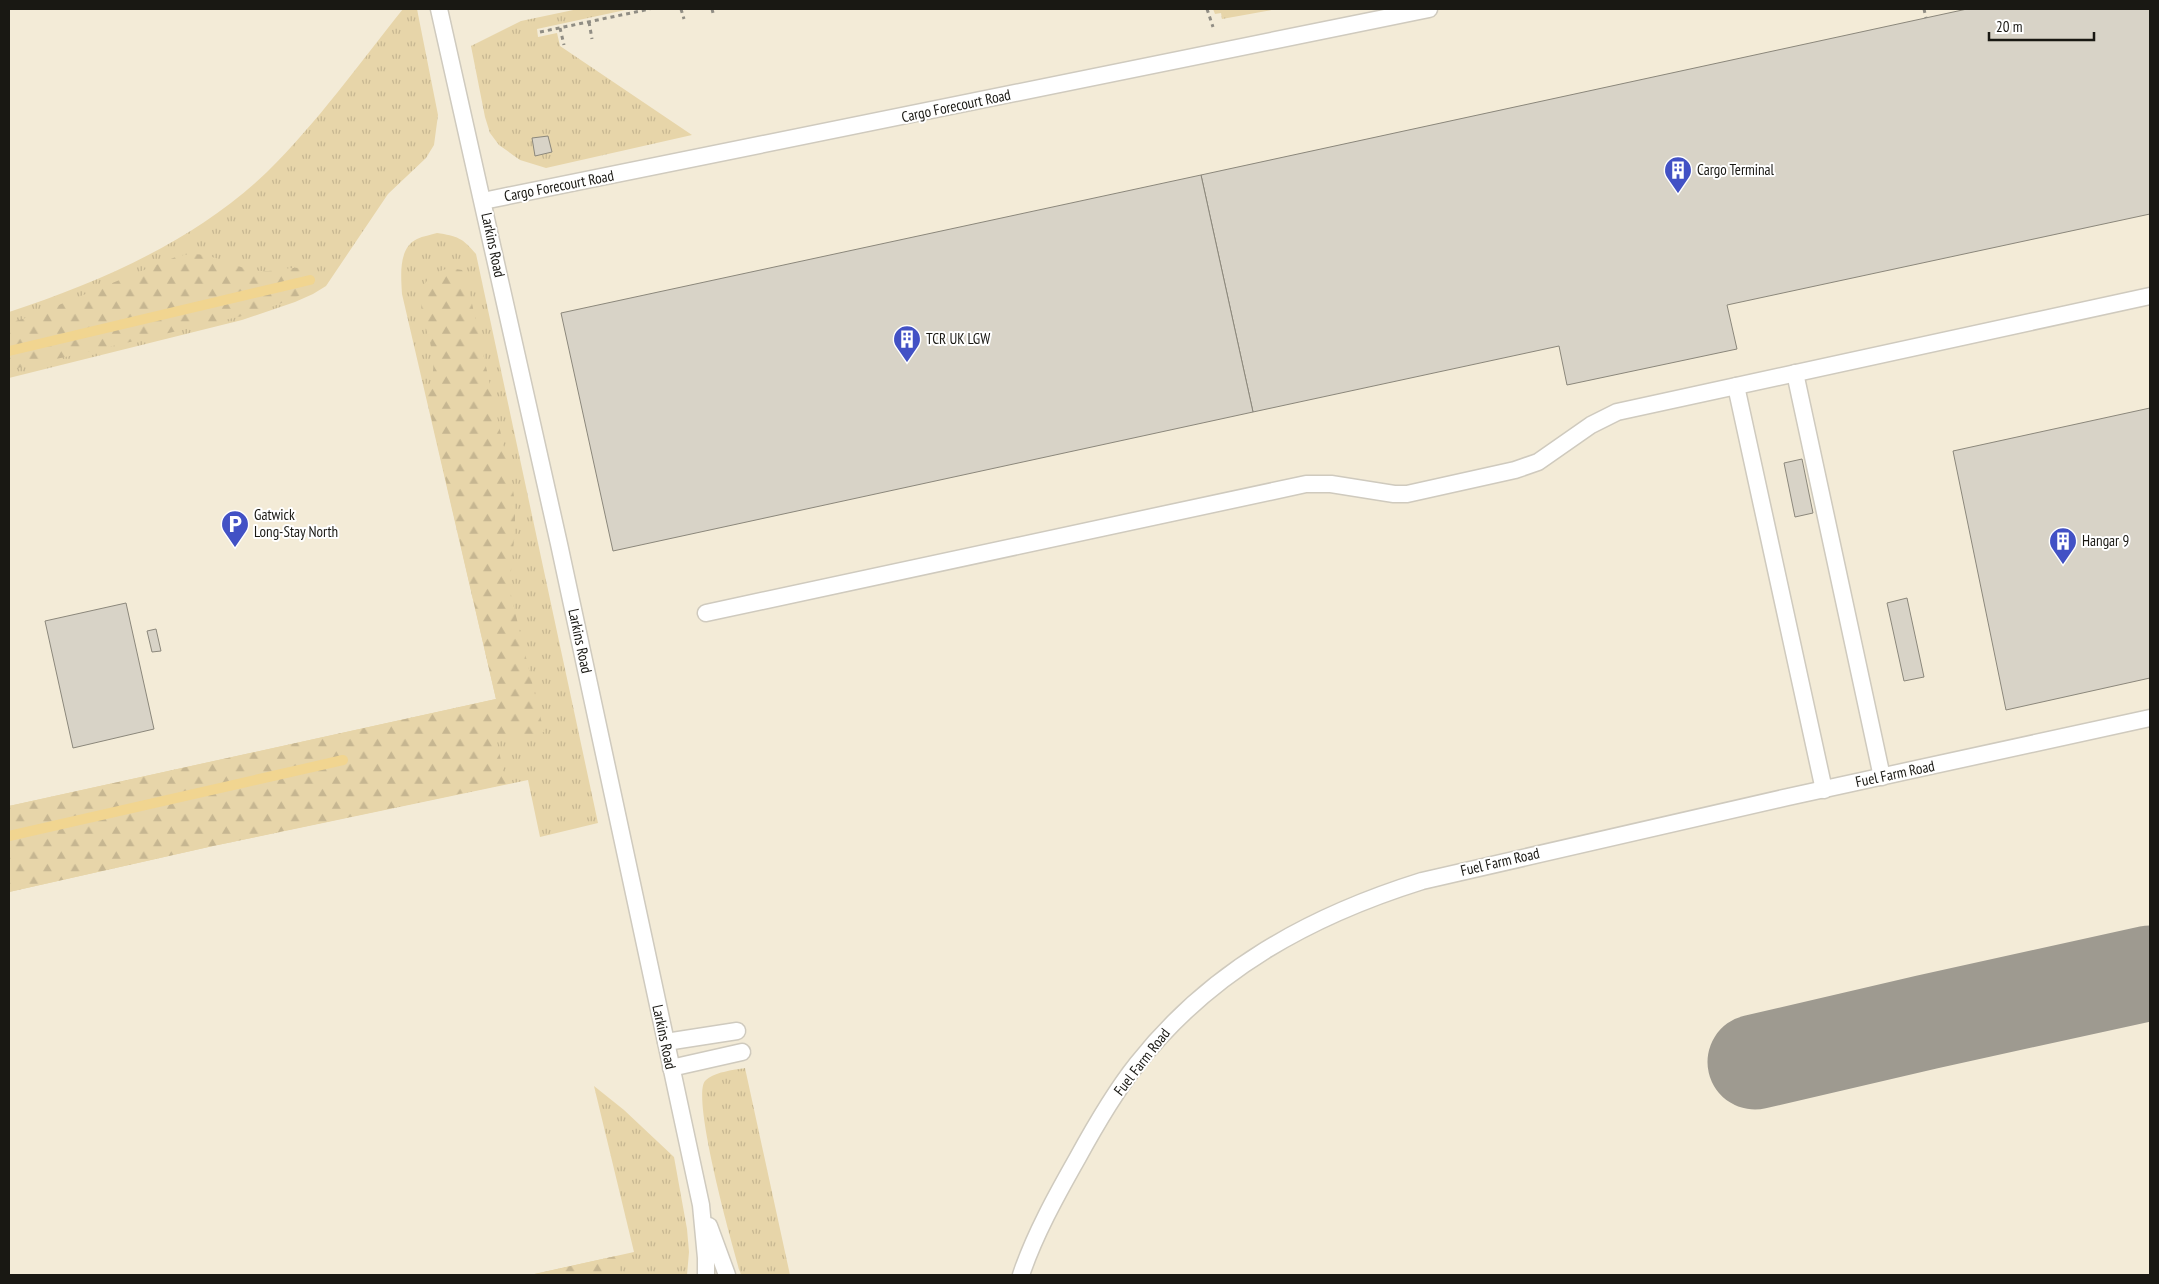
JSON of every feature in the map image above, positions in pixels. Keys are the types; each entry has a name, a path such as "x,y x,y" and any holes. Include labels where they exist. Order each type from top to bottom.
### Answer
{"lane":[{"name":"Larkins Road","path":"438,9 483,201 557,535 701,1205 706,1275"},
{"name":"Cargo Forecourt Road","path":"483,201 1429,9"},
{"path":"706,613 1306,484 1331,484 1394,494 1415,492 1514,470 1538,462 1591,425 1617,412 2150,296"},
{"path":"1795,373 1882,777"},
{"path":"1736,386 1824,790"},
{"name":"Fuel Farm Road","path":"1021,1275 1070,1172 1092,1131 1137,1063 1194,1002 1224,976 1263,951 1332,914 1390,891 1422,881 2150,718"},
{"path":"666,1042 737,1031"},
{"path":"671,1068 742,1052"},
{"path":"701,1205 727,1275"}],"path":[{"path":"540,32 650,9"},
{"path":"681,9 684,19"},
{"path":"1924,9 1926,18"},
{"path":"589,22 592,39"},
{"path":"560,28 564,45"}],"shaded area":[{"path":"9,9 2150,9 2150,1275 9,1275"}],"green space":[{"path":"403,9 417,9 438,115 434,145 426,158 388,194 326,286 295,302 242,320 9,378 9,312 78,287 146,256 210,218 239,196 267,172 303,134"},
{"path":"578,9 630,9 537,29 538,37 557,33 560,46 692,135 546,168 520,160 499,145 490,133 485,117 471,46 521,21"},
{"path":"1213,9 1277,9 1222,19 1221,13 1215,14"},
{"path":"437,233 459,239 467,244 476,254 598,823 540,837 528,780 213,846 9,892 9,806 496,699 402,294 402,263 406,249 417,239"},
{"path":"190,254 209,256 253,270 306,269 316,274 321,287 259,312 9,370 9,323 32,316 178,256"},
{"path":"449,268 462,270 467,281 512,484 515,503 515,530 511,595 544,732 497,742 506,784 213,846 9,892 9,806 496,699 427,399 432,379 433,357 423,318 421,294 425,283 434,275"},
{"path":"745,1068 790,1275 741,1275 708,1143 702,1093 705,1081 718,1073"},
{"path":"594,1086 624,1110 674,1157 687,1229 689,1252 687,1275 530,1275 634,1252"},
{"path":"616,1256 621,1275 530,1275"}],"building":[{"name":"Cargo Terminal","path":"1967,9 2150,9 2150,214 1727,305 1737,349 1567,385 1559,346 1253,412 1201,175"},
{"path":"548,136 552,152 535,156 532,138"},
{"name":"TCR UK LGW","path":"1201,175 1253,412 613,551 561,313"},
{"name":"Hangar 9","path":"2150,408 2150,678 2006,710 1953,451"},
{"path":"1802,459 1813,513 1795,517 1784,463"},
{"path":"1907,598 1924,677 1904,681 1887,603"},
{"path":"126,603 154,729 73,748 45,621"},
{"path":"156,629 161,651 152,652 147,631"}],"waterway":[{"path":"9,351 310,280"},
{"path":"9,836 343,760"}],"taxiway":[{"path":"1755,1062 2150,973"}],"place":[{"name":"Cargo Terminal","path":"1678,194"},
{"name":"TCR UK LGW","path":"907,363"},
{"name":"Gatwick Long-Stay North","path":"235,548"},
{"name":"Hangar 9","path":"2063,565"}]}
